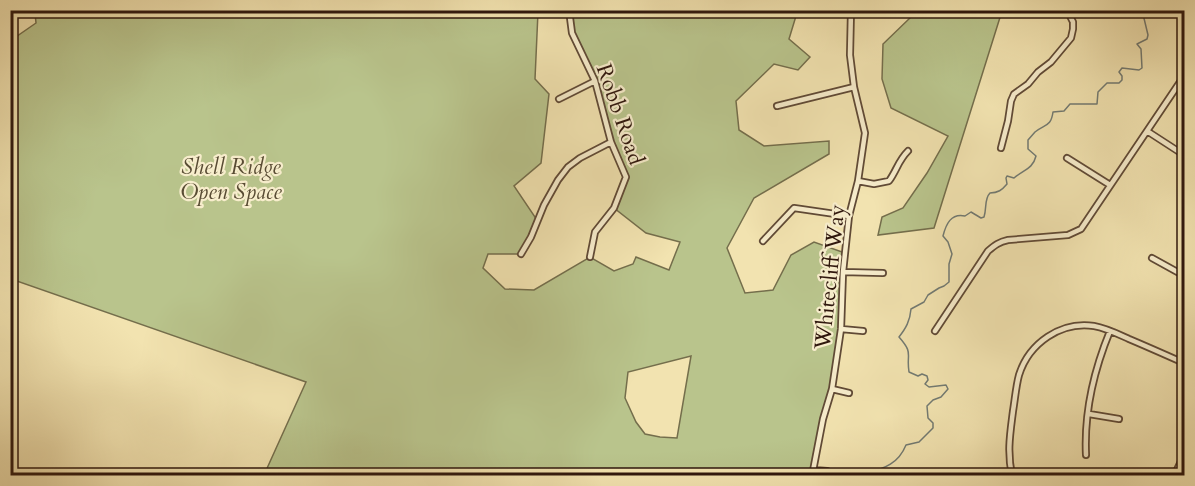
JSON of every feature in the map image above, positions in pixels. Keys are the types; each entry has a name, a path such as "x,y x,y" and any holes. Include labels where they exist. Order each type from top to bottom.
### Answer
{"street":[{"name":"Robb Road","path":"569,10 572,33 595,81 611,142 626,177 614,208 595,232 590,257"},
{"name":"Whitecliff Way","path":"812,473 823,419 832,389 841,329 843,272 849,216 858,181 865,133 854,87 850,55 851,10"},
{"path":"1000,148 1014,94 1051,62 1071,38 1073,22 1067,10"},
{"path":"935,331 994,245 1008,240 1068,235 1075,233 1085,225 1185,76"},
{"path":"559,99 595,81"},
{"path":"777,106 854,87"},
{"path":"1147,131 1185,155"},
{"path":"521,254 531,237 544,205 568,167 611,142"},
{"path":"858,181 874,184 888,181 896,172 899,160 908,151"},
{"path":"1067,158 1110,185"},
{"path":"763,241 794,208 849,216"},
{"path":"1152,258 1181,274 1185,273"},
{"path":"843,272 883,273"},
{"path":"1012,476 1008,444 1019,375 1029,355 1042,340 1061,329 1074,326 1094,326 1185,363"},
{"path":"841,329 863,331"},
{"path":"1086,455 1085,441 1093,382 1110,331"},
{"path":"832,389 849,393"},
{"path":"1089,414 1119,419"},
{"path":"1174,476 1185,455"},
{"path":"812,473 827,471"},
{"path":"967,476 977,476"}],"green space":[{"name":"Shell Ridge Open Space","path":"32,11 538,12 535,79 549,94 541,163 514,186 537,220 521,254 488,254 483,268 505,289 534,290 590,257 614,271 633,264 636,257 669,270 680,242 646,233 614,208 626,177 611,142 595,81 572,33 569,11 805,11 796,16 789,39 810,57 798,70 774,64 736,101 739,130 764,146 829,141 829,154 754,198 727,248 745,293 773,290 791,255 814,242 845,253 841,329 832,389 823,419 812,475 264,475 306,382 11,279 11,45 13,39 36,23 35,13","holes":["691,356 677,438 645,434 636,422 625,398 628,372"]},
{"path":"900,11 1002,11 934,228 878,235 882,217 903,208 927,173 948,136 891,108 882,79 883,44 911,17"}],"waterway":[{"path":"859,476 893,463 906,445 919,442 933,428 933,423 928,418 927,406 933,400 941,397 948,389 946,385 929,387 925,384 928,380 927,376 922,374 918,376 909,372 908,351 899,337 907,324 911,309 924,302 928,295 949,282 949,264 952,254 943,236 948,224 956,216 965,216 971,212 981,218 984,217 990,193 998,192 1003,188 1007,184 1007,176 1014,178 1033,164 1036,156 1028,149 1028,140 1035,132 1049,123 1053,112 1064,111 1070,104 1097,104 1098,92 1107,83 1119,83 1122,80 1119,72 1122,68 1139,70 1142,68 1141,49 1137,44 1147,39 1148,35 1142,10"},
{"path":"883,476 884,468"}]}
